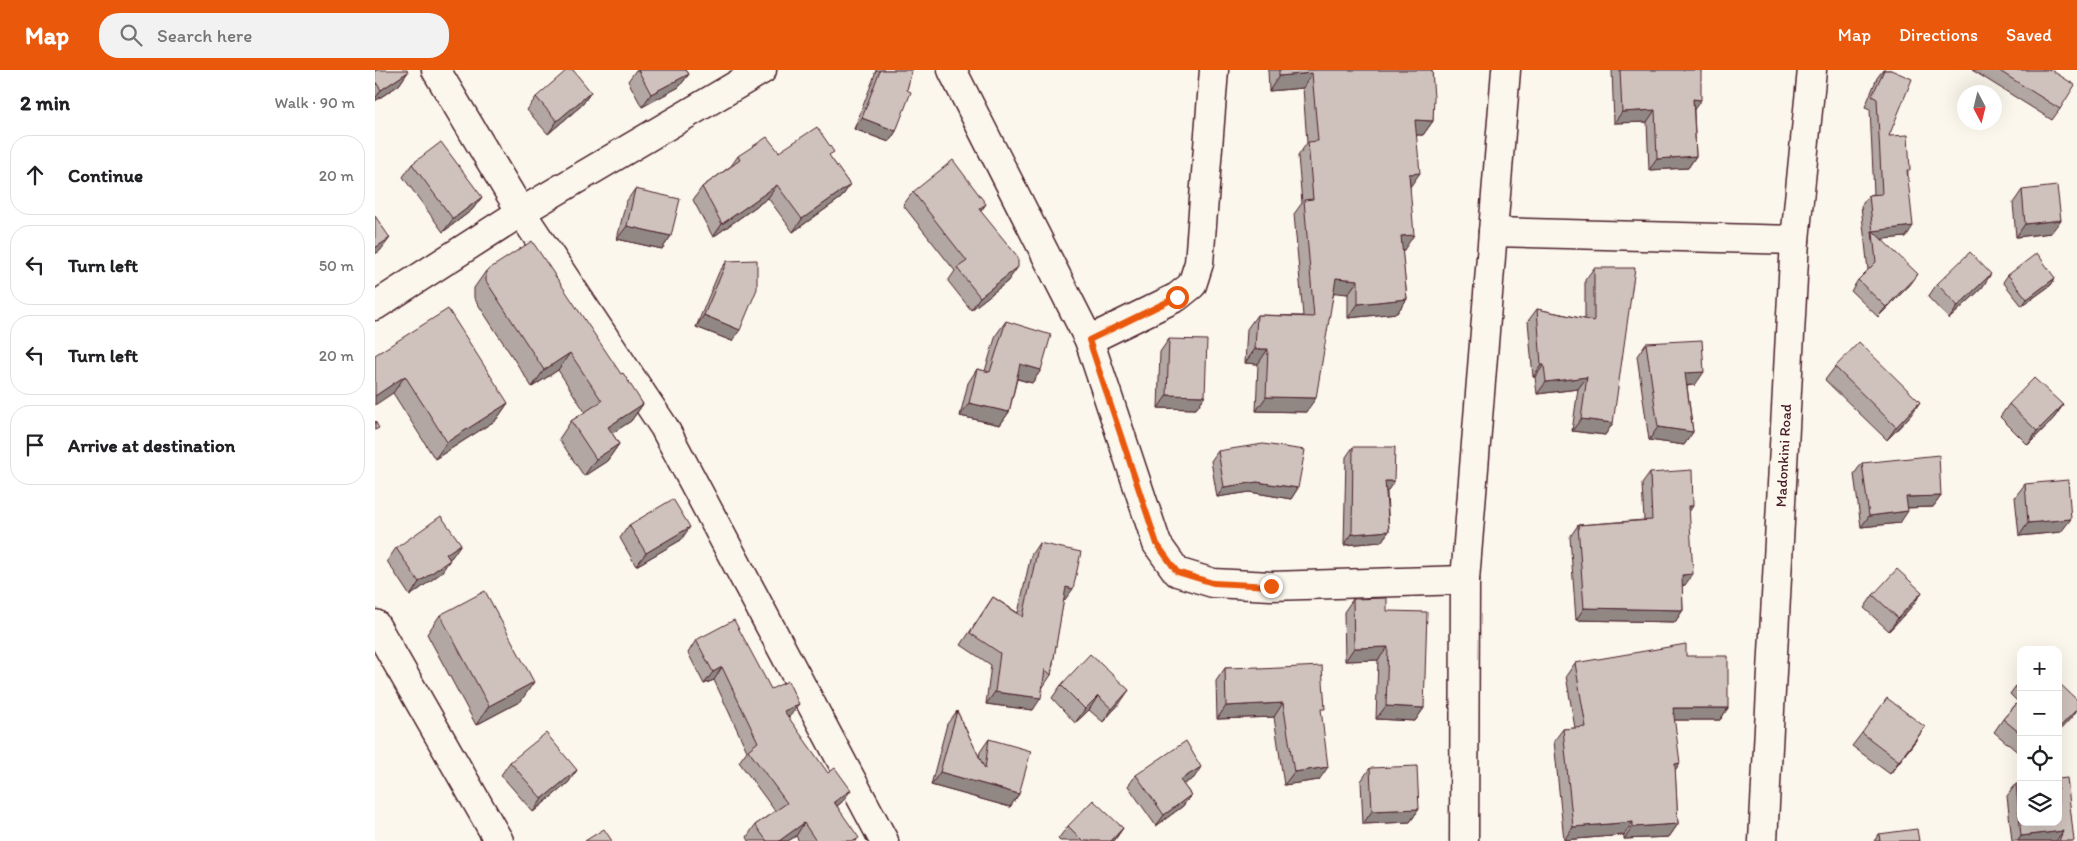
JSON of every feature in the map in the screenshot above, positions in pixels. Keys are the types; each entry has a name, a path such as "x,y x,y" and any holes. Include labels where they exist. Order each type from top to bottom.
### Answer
{"street":[{"path":"436,70 521,212 664,427 884,841"},
{"path":"375,306 521,212 762,70"},
{"path":"952,70 1089,340 1157,544 1177,572 1213,583 1271,586 1465,580"},
{"path":"1089,340 1177,297 1192,285 1199,264 1214,70"},
{"path":"1464,841 1465,580 1506,70"},
{"name":"Madonkini Road","path":"1763,841 1795,240 1812,70"},
{"path":"1493,232 1795,240"},
{"path":"375,624 499,841"}],"building":[{"path":"375,70 407,70 408,72 381,90 375,81"},
{"path":"567,70 573,70 591,92 557,121 536,97"},
{"path":"638,70 686,70 689,74 651,94"},
{"path":"880,70 912,70 907,90 911,92 896,131 862,118"},
{"path":"1279,70 1432,70 1433,121 1415,120 1420,173 1409,174 1414,235 1401,236 1407,299 1358,304 1358,280 1336,278 1316,398 1266,397 1268,349 1255,349 1257,315 1314,317 1304,200 1313,199 1308,142 1318,141 1312,73 1279,76"},
{"path":"1620,70 1701,70 1701,100 1693,99 1696,156 1657,159 1655,110 1622,112"},
{"path":"1884,70 1891,70 1912,79 1889,136 1908,135 1910,170 1907,170 1913,226 1873,231 1918,274 1886,307 1858,280 1876,262 1869,195 1882,194 1877,99 1872,96"},
{"path":"1998,70 2051,70 2075,85 2060,109"},
{"path":"817,127 834,152 829,155 850,185 802,219 777,185 722,224 702,187 740,160 738,156 767,137 779,152"},
{"path":"441,142 482,197 453,219 412,164"},
{"path":"953,160 986,204 979,209 1018,257 1018,267 980,297 957,268 967,261 913,192"},
{"path":"2057,186 2061,220 2025,224 2022,190"},
{"path":"635,189 680,199 671,236 627,226"},
{"path":"375,216 390,238 375,248"},
{"path":"532,241 643,404 608,427 619,444 596,459 571,421 602,401 570,353 544,370 486,281 486,271"},
{"path":"1970,252 1991,274 1958,306 1937,284"},
{"path":"2037,253 2055,278 2027,299 2008,275"},
{"path":"757,260 757,289 740,330 704,315 727,261"},
{"path":"1594,268 1635,268 1613,423 1581,419 1587,377 1546,382 1544,365 1541,365 1537,309 1594,321"},
{"path":"448,309 508,403 447,442 405,376 375,396 375,355"},
{"path":"1006,321 1051,335 1041,370 1020,364 1009,412 969,403 977,369 990,372"},
{"path":"1169,339 1207,340 1205,396 1167,395"},
{"path":"1702,340 1704,372 1685,373 1693,432 1658,427 1646,343"},
{"path":"1859,342 1920,402 1896,427 1835,367"},
{"path":"2034,378 2063,405 2037,431 2009,404"},
{"path":"375,421 379,428 375,430"},
{"path":"1263,444 1305,450 1298,488 1257,482 1224,487 1218,451"},
{"path":"1353,447 1395,447 1394,481 1385,481 1389,531 1352,534"},
{"path":"1939,455 1941,496 1906,497 1908,511 1869,516 1862,463"},
{"path":"1692,470 1693,506 1689,506 1693,574 1682,575 1683,610 1584,608 1578,525 1652,520 1650,473"},
{"path":"2068,480 2071,519 2028,523 2025,484"},
{"path":"673,499 690,527 646,553 629,525"},
{"path":"441,516 461,544 446,554 450,560 419,582 396,548"},
{"path":"1039,543 1081,552 1073,589 1066,587 1051,675 1045,669 1041,698 995,692 1000,653 970,633 993,597 1023,617"},
{"path":"1897,569 1922,592 1898,618 1873,595"},
{"path":"485,591 534,682 489,706 440,615"},
{"path":"1387,598 1387,611 1427,612 1424,708 1386,706 1388,647 1354,648 1353,599"},
{"path":"734,620 771,689 788,681 799,704 784,711 828,773 835,768 851,790 834,802 859,838 854,841 816,841 804,823 779,841 767,841 755,825 787,803 748,750 758,742 722,667 713,672 696,640"},
{"path":"1686,644 1686,656 1728,656 1728,708 1673,708 1680,763 1675,764 1678,824 1633,827 1633,822 1573,827 1563,729 1586,727 1575,663"},
{"path":"1090,654 1129,690 1112,709 1098,696 1085,709 1061,685"},
{"path":"1322,666 1325,709 1321,709 1328,767 1294,772 1283,703 1226,706 1225,668 1259,667 1259,669"},
{"path":"2062,686 2077,700 2077,709 2062,725"},
{"path":"1887,698 1925,727 1899,761 1862,733"},
{"path":"2017,703 2017,731 2003,719"},
{"path":"957,711 985,769 989,739 1031,751 1019,794 940,772"},
{"path":"546,733 577,770 542,799 510,762"},
{"path":"1186,741 1201,767 1180,780 1191,795 1164,815 1136,775"},
{"path":"1417,766 1419,809 1372,811 1370,768"},
{"path":"2067,778 2074,841 2059,841 2063,831 2021,836 2020,826 2062,826 2062,779"},
{"path":"1093,800 1123,828 1111,841 1083,841 1068,826"},
{"path":"604,829 612,841 585,841"},
{"path":"1917,829 1919,841 1880,841 1879,834"}],"route":[{"path":"1177,297 1089,340 1157,544 1177,572 1213,583 1271,586"}]}
